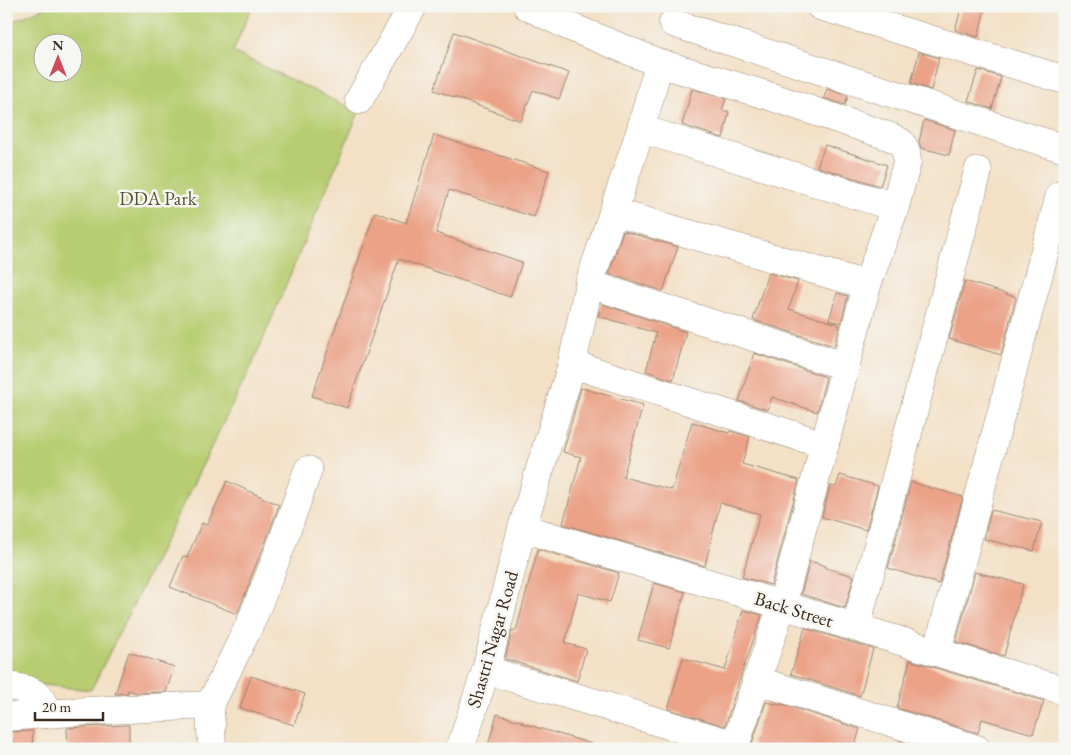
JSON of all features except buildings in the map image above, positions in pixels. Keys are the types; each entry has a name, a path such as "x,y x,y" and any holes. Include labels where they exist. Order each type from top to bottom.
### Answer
{"street":[{"path":"359,100 413,6"},
{"path":"486,670 734,747 782,605 844,366 867,285 895,207 907,162 906,152 902,144 891,137 766,95 659,63 568,26 527,6"},
{"path":"820,6 1065,80"},
{"path":"673,23 1065,149"},
{"name":"Shastri Nagar Road","path":"465,747 522,528 572,364 589,284 641,129 659,63"},
{"path":"641,129 895,207"},
{"path":"856,628 978,171"},
{"path":"937,652 1060,195"},
{"path":"613,212 867,285"},
{"path":"589,284 844,366"},
{"path":"572,364 825,445"},
{"path":"212,749 210,705 251,622 308,470"},
{"name":"Back Street","path":"522,528 1065,691"},
{"path":"756,680 977,749"},
{"path":"6,686 29,690 36,694 42,699 46,714"},
{"path":"6,717 210,705"}],"green space":[{"name":"DDA Park","path":"49,6 252,6 233,52 359,112 253,363 91,690 6,681 6,24"}]}
